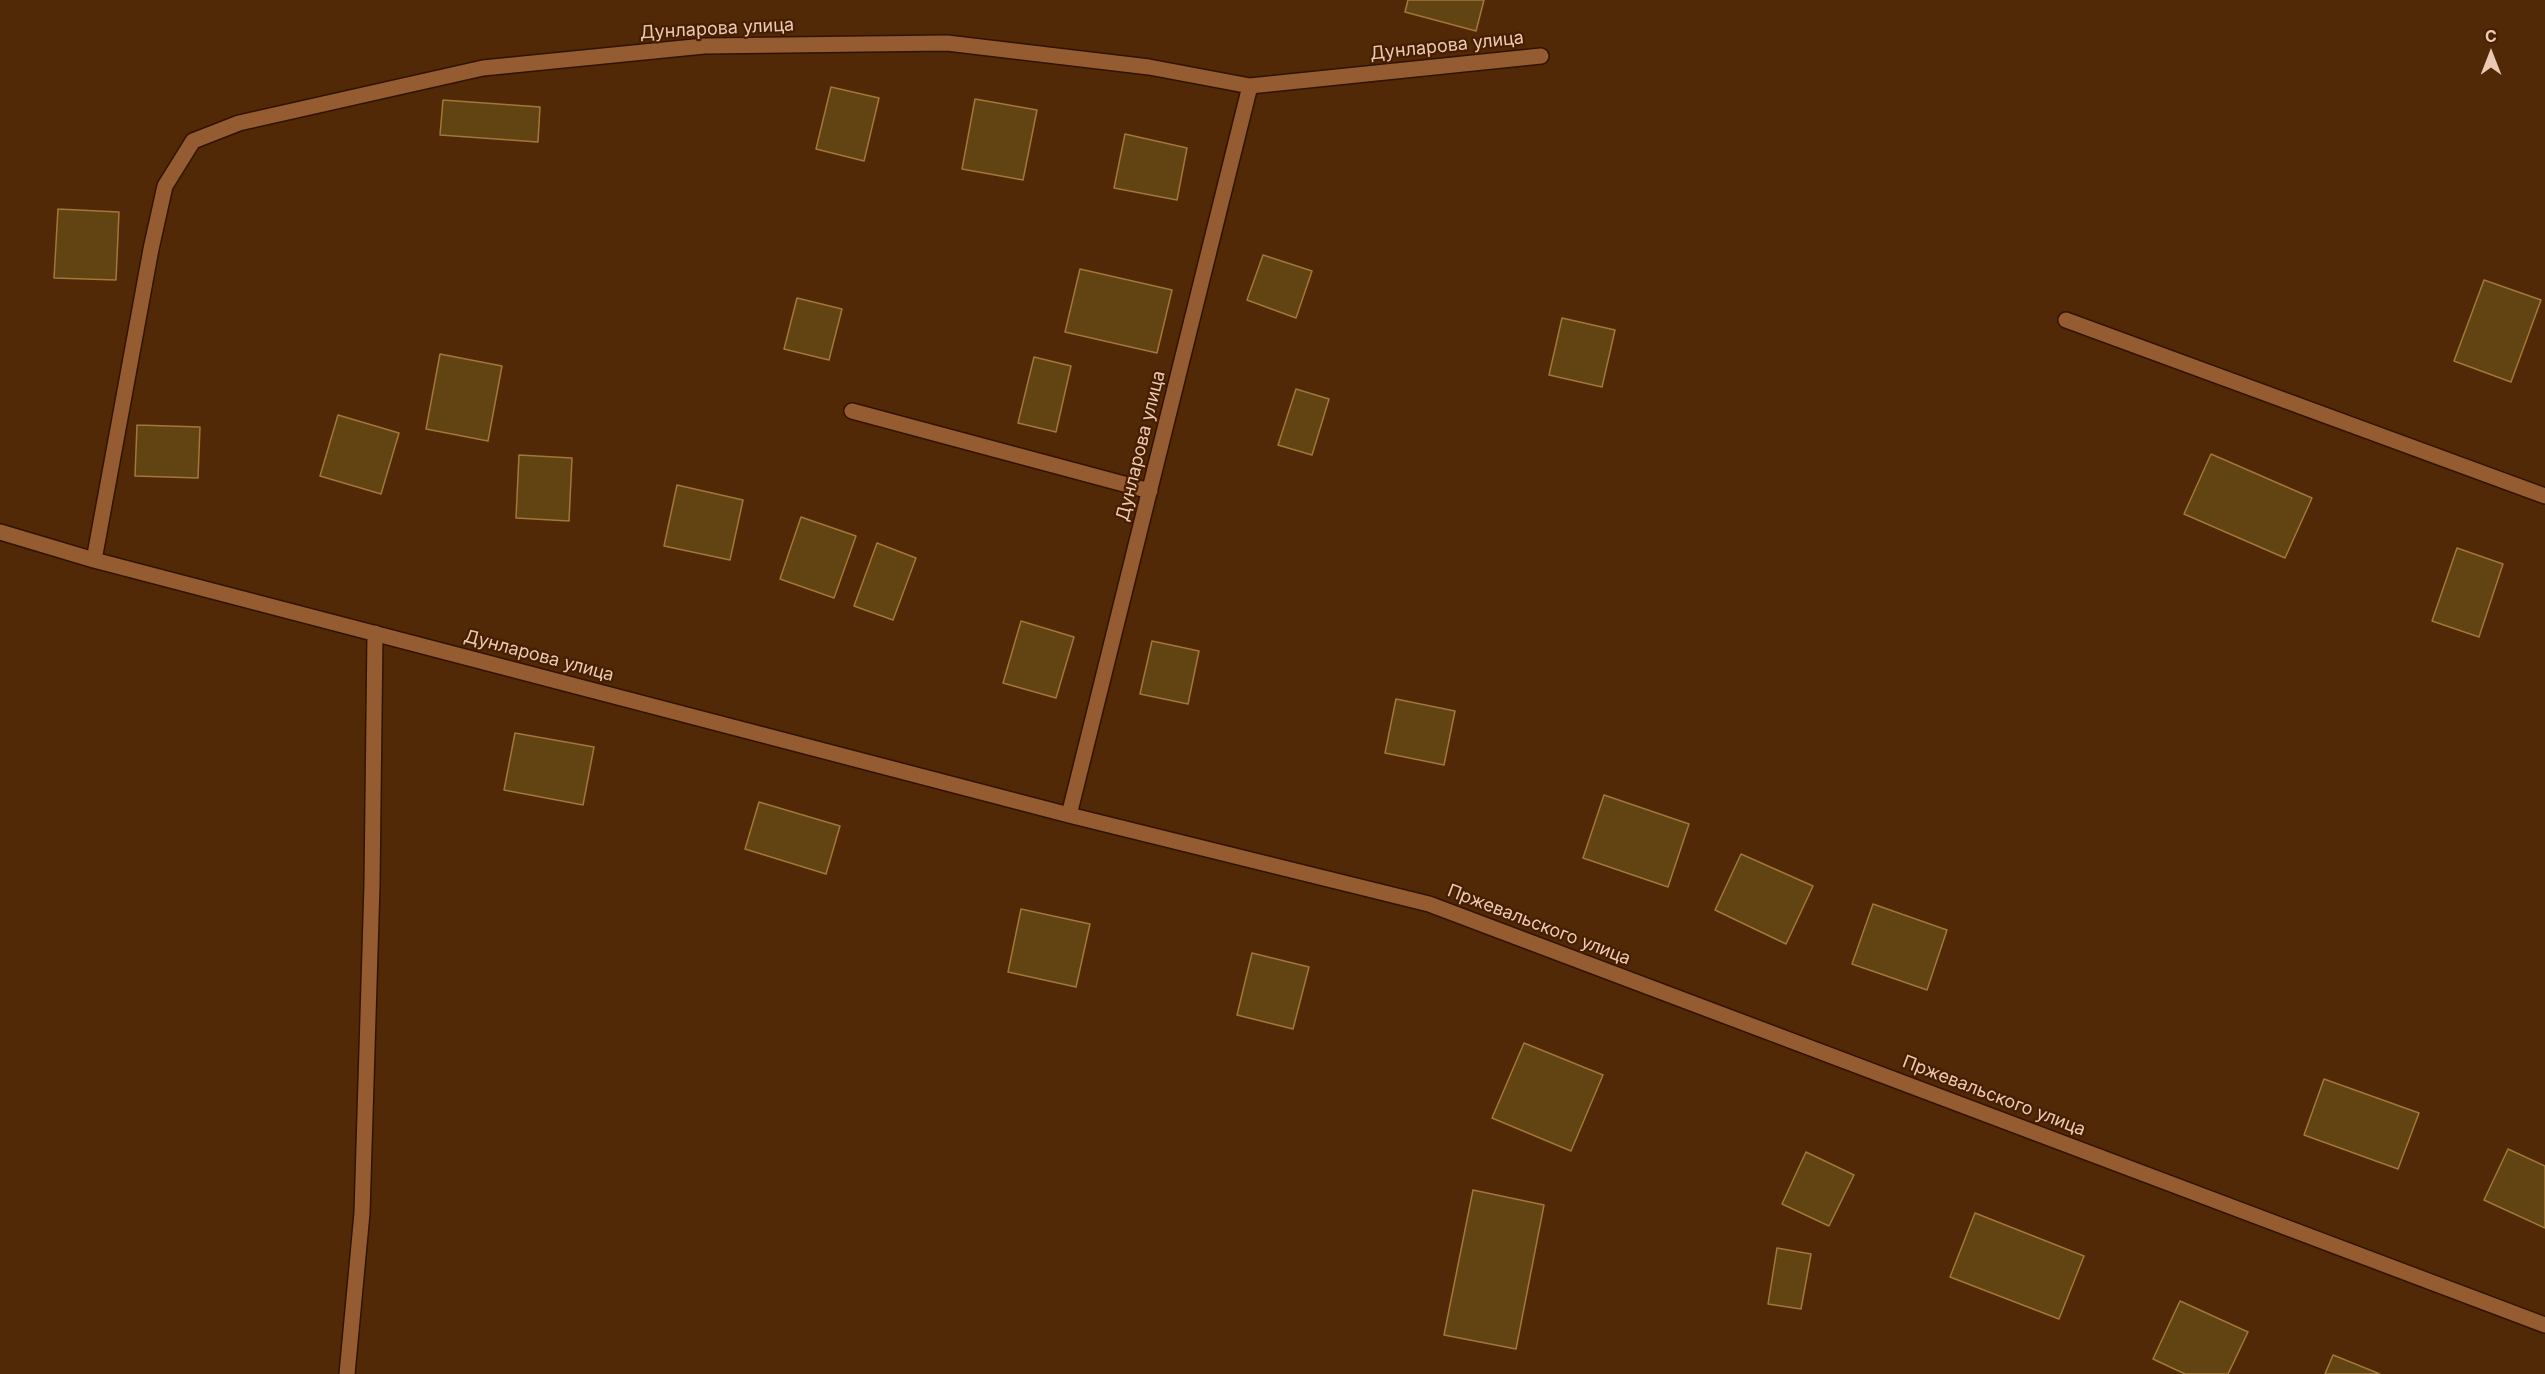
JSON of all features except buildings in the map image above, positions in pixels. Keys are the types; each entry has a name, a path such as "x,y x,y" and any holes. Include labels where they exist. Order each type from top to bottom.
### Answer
{"street":[{"name":"Дунларова улица","path":"94,560 151,249 165,186 193,141 239,123 483,68 704,45 947,43 1149,67 1250,86 1541,56"},
{"name":"Дунларова улица","path":"1069,815 1250,86"},
{"path":"2066,320 2545,496"},
{"path":"852,411 1150,491"},
{"name":"Дунларова улица","path":"0,532 94,560 1069,815 1429,904"},
{"path":"347,1374 362,1213 372,885 375,633"},
{"name":"Пржевальского улица","path":"1429,904 2545,1325"}]}
